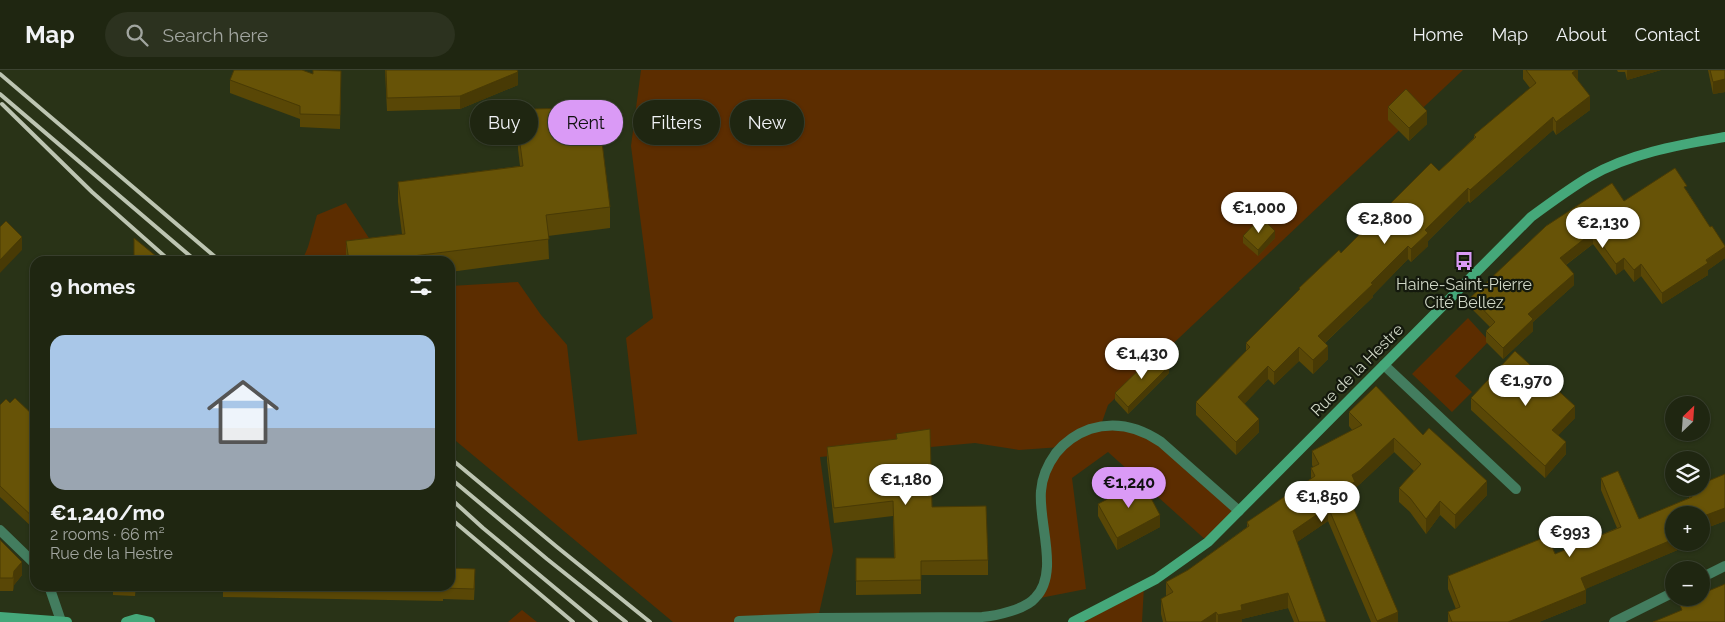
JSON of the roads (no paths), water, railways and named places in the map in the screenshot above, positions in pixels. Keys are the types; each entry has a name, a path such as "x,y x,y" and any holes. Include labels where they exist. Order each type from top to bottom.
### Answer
{"street":[{"name":"Rue de la Hestre","path":"1073,622 1156,579 1208,542 1532,217 1567,191 1610,167 1644,154 1679,145 1725,137"},
{"path":"1384,365 1516,489"},
{"path":"739,621 818,618 982,617 1005,613 1035,599 1044,584 1047,570 1041,492 1044,476 1051,460 1061,446 1080,433 1101,426 1118,425 1134,428 1161,442 1239,511"},
{"path":"0,530 30,559"},
{"path":"1710,574 1725,566"},
{"path":"0,617 64,621 51,591"},
{"path":"1614,622 1665,596"},
{"path":"126,622 136,619 150,622"}],"railway":[{"path":"0,74 214,256"},
{"path":"0,94 190,256"},
{"path":"2,104 92,192 164,256"},
{"path":"455,462 650,622"},
{"path":"455,482 626,622"},
{"path":"455,503 596,622"},
{"path":"455,522 573,622"}],"place":[{"name":"Haine-Saint-Pierre Cité Bellez","path":"1464,261"}]}
